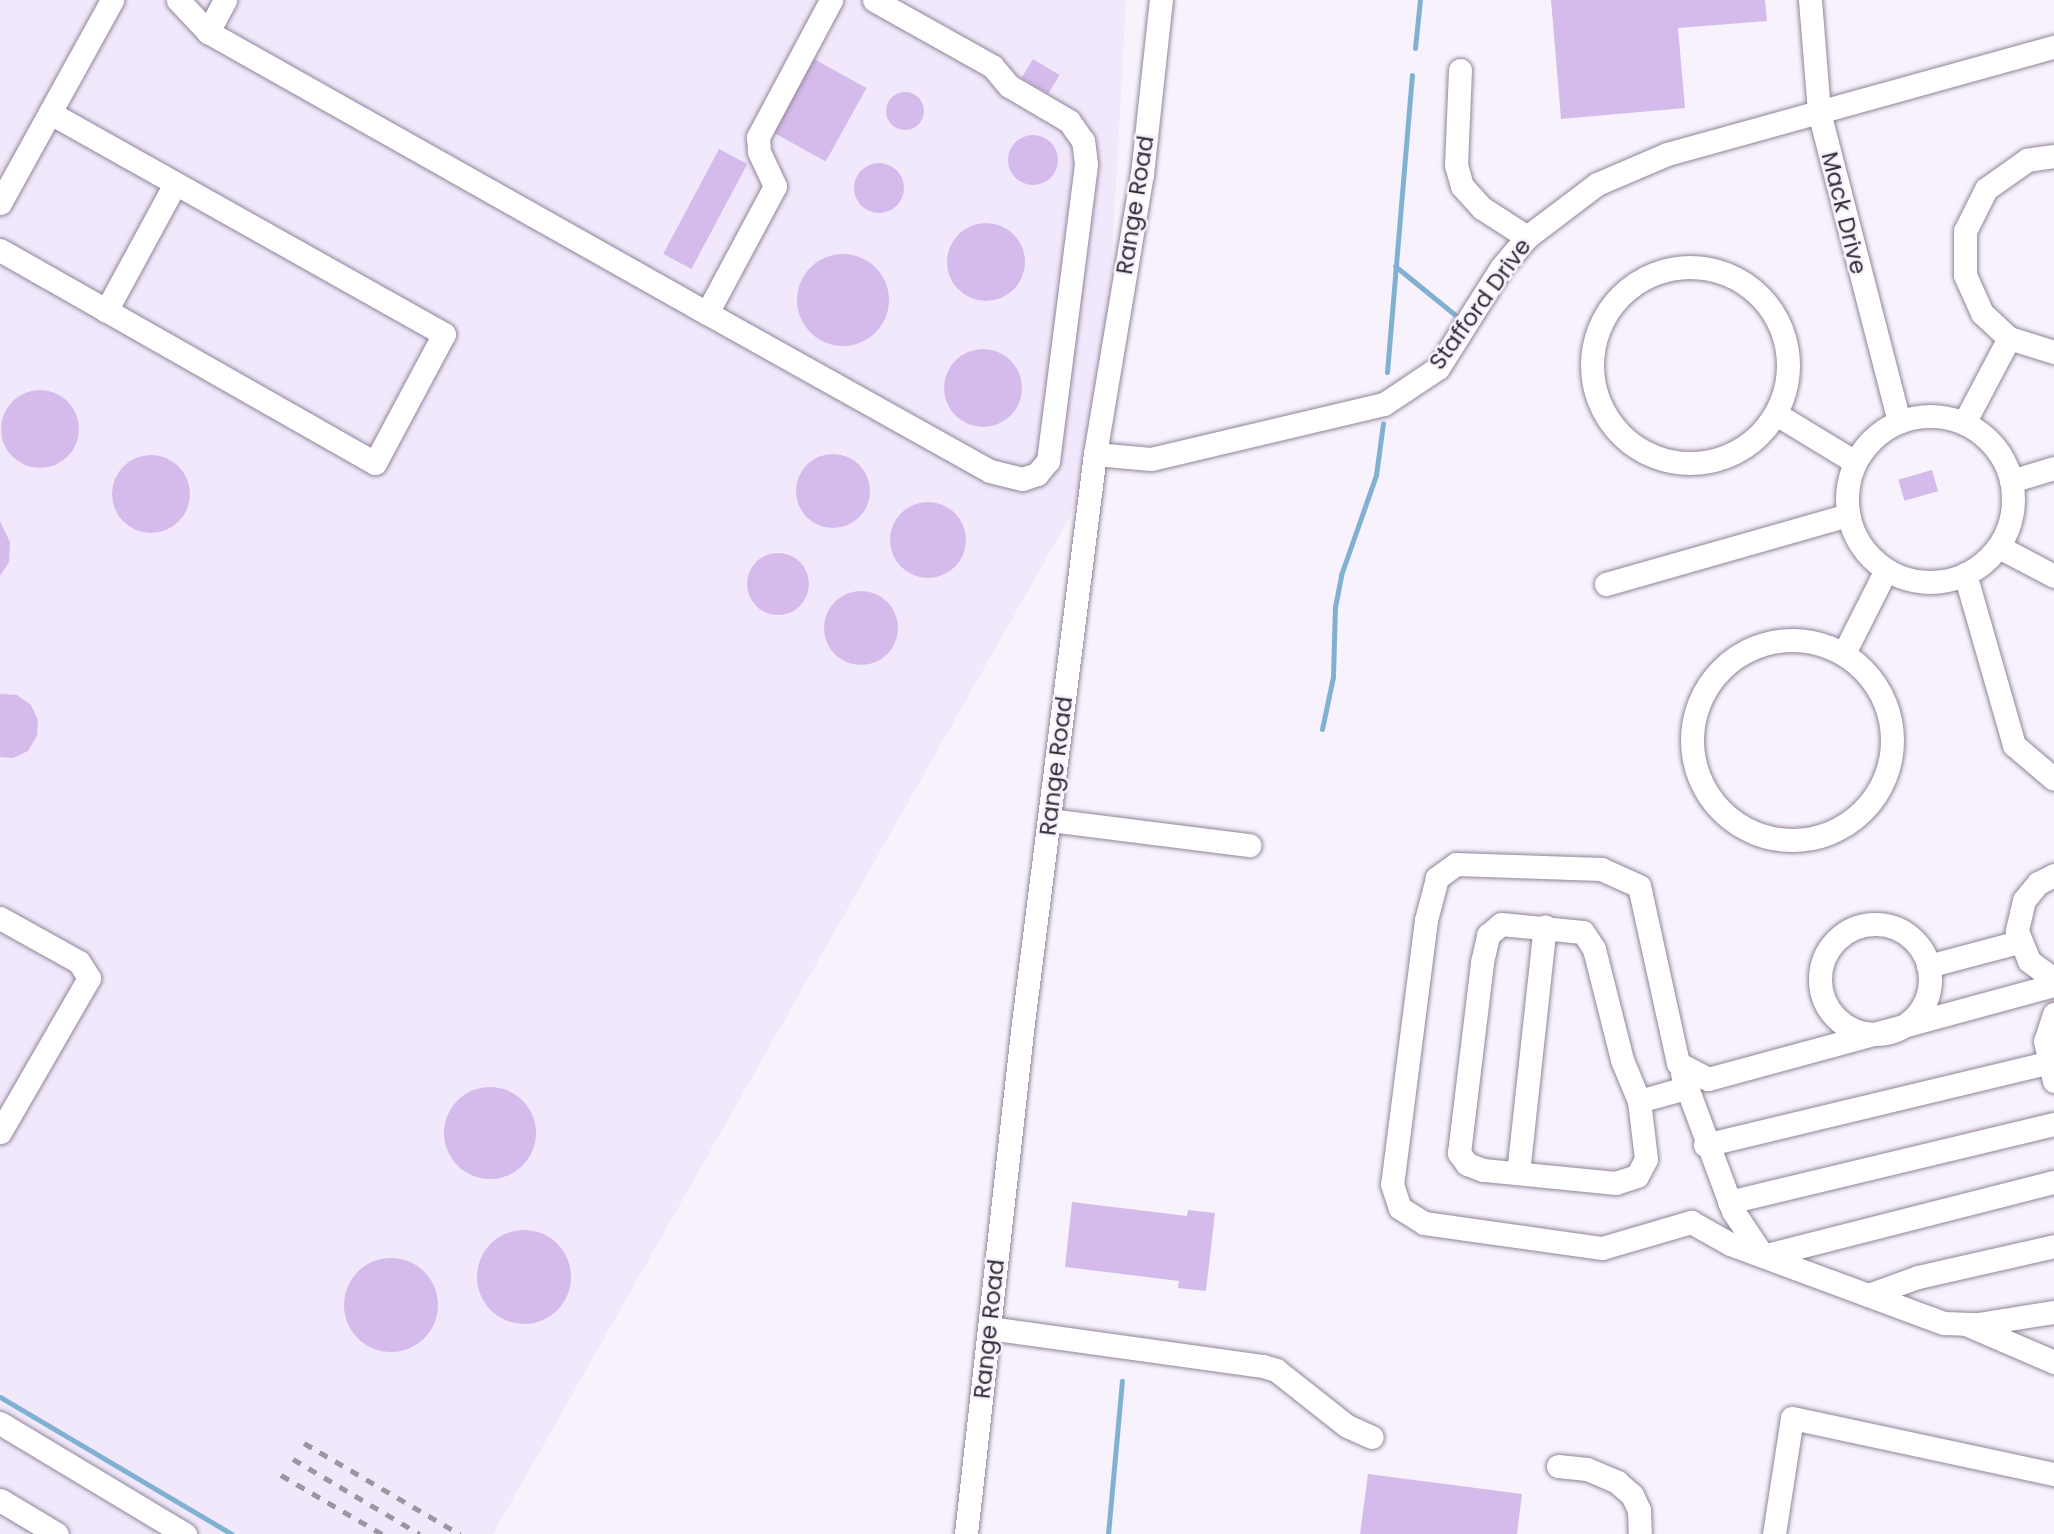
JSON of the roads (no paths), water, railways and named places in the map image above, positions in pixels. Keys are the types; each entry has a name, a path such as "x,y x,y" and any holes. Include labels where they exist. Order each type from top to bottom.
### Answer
{"street":[{"path":"0,203 112,0"},
{"path":"178,0 208,32 990,471 1022,479 1037,474 1048,461 1086,164 1083,141 1069,121 1009,86 992,66 874,0"},
{"path":"208,32 225,0"},
{"path":"707,313 775,186 759,151 758,137 831,0"},
{"name":"Range Road","path":"966,1534 1095,454 1142,174 1161,0"},
{"name":"Mack Drive","path":"1810,0 1819,112 1899,422"},
{"name":"Stafford Drive","path":"1095,454 1151,459 1384,404 1438,368 1501,268 1527,237 1587,190 1634,166 2054,47"},
{"path":"1460,70 1456,165 1462,186 1482,208 1527,237"},
{"path":"0,250 375,463 444,334 50,113"},
{"path":"2054,156 2027,160 1986,189 1965,231 1965,275 1982,313 2009,338 2054,352"},
{"path":"106,311 175,184"},
{"path":"1694,266 1725,272 1754,289 1776,317 1788,354 1787,383 1776,414 1755,440 1724,458 1687,464 1654,457 1620,435 1603,412 1592,383 1592,348 1607,309 1631,284 1657,271 1694,266"},
{"path":"1964,423 2009,338"},
{"path":"1776,414 1855,462"},
{"path":"1936,416 1964,423 2000,454 2011,481 2011,521 1999,547 1965,574 1946,581 1913,581 1886,570 1858,542 1847,514 1847,489 1855,462 1874,437 1899,422 1936,416"},
{"path":"2011,481 2054,468"},
{"path":"1606,584 1847,514"},
{"path":"1999,547 2054,576"},
{"path":"1844,653 1886,570"},
{"path":"1965,574 2014,745 2054,779"},
{"path":"1782,639 1820,643 1844,653 1863,668 1883,697 1893,744 1882,785 1858,816 1828,834 1790,841 1756,834 1731,820 1710,799 1697,773 1691,727 1704,688 1737,654 1782,639"},
{"path":"1050,820 1249,845"},
{"path":"1763,1256 1729,1202 1705,1145 1678,1063 1639,886 1601,869 1456,864 1437,878 1426,919 1392,1184 1400,1208 1424,1223 1602,1248 1692,1222 1763,1256 1944,1323 1965,1324 2054,1312"},
{"path":"2054,875 2038,883 2024,900 2017,920 2019,942 2029,961 2054,979"},
{"path":"0,918 79,962 89,978 0,1132"},
{"path":"1501,924 1545,926 1583,932 1594,949 1622,1060 1639,1101 1646,1159 1637,1176 1616,1183 1483,1170 1467,1164 1459,1153 1488,935 1501,924"},
{"path":"1882,925 1911,939 1928,966 1929,987 1922,1007 1908,1023 1889,1032 1858,1032 1832,1014 1820,984 1827,952 1850,930 1882,925"},
{"path":"1518,1173 1545,926"},
{"path":"1928,966 2019,942"},
{"path":"1678,1063 1708,1079 2054,985"},
{"path":"1705,1145 2052,1071 2045,1041 2054,1014"},
{"path":"1639,1101 1686,1088"},
{"path":"1729,1202 2054,1124"},
{"path":"1763,1256 2054,1182"},
{"path":"1868,1295 1918,1278 2054,1246"},
{"path":"1965,1324 2054,1363"},
{"path":"989,1328 1263,1366 1276,1370 1347,1426 1372,1437"},
{"path":"1774,1534 1792,1418 2054,1474"},
{"path":"0,1423 186,1534"},
{"path":"1558,1466 1587,1469 1617,1482 1632,1494 1639,1510 1640,1534"},
{"path":"0,1500 58,1534"}],"waterway":[{"path":"1415,48 1420,0"},
{"path":"1387,372 1412,75"},
{"path":"1395,266 1459,318"},
{"path":"1322,729 1333,677 1335,607 1341,575 1376,475 1383,423"},
{"path":"1108,1534 1122,1381"},
{"path":"0,1397 232,1534"}],"railway":[{"path":"304,1443 460,1534"},
{"path":"293,1459 420,1534"},
{"path":"281,1475 382,1534"}]}
